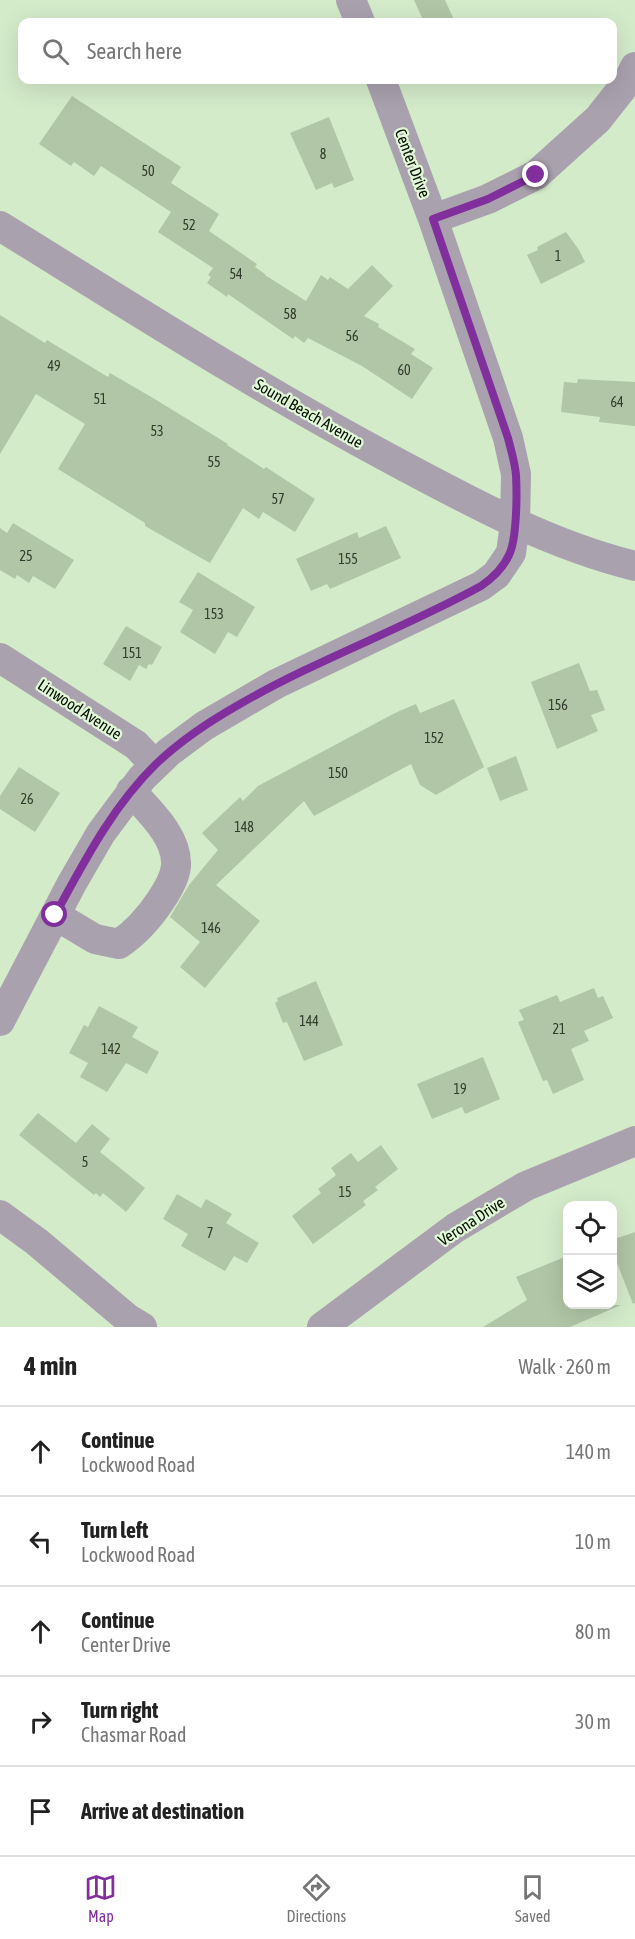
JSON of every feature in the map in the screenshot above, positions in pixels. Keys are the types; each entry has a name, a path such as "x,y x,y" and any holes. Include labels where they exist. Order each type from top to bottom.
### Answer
{"street":[{"path":"351,0 358,18"},
{"path":"433,219 488,199 536,175 598,120 628,81 635,67"},
{"name":"Center Drive","path":"0,1021 101,833 132,791 155,765 204,726 276,684 481,586 496,574 511,553 515,524 516,474 508,438 433,219 382,84"},
{"name":"Sound Beach Avenue","path":"0,226 324,424 515,524 563,544 635,566"},
{"name":"Linwood Avenue","path":"0,658 136,745 155,765"},
{"path":"55,915 95,939 119,944 136,932 168,888 176,867 174,852 163,827 132,791"},
{"name":"Verona Drive","path":"322,1327 455,1228 492,1206 526,1186 635,1141"},
{"path":"0,1215 37,1242 127,1318 142,1327"}],"building":[{"path":"414,0 445,0 453,18 422,18"},
{"path":"72,96 181,167 171,183 219,214 209,231 257,264 255,267 265,275 306,301 321,275 328,280 330,277 348,289 372,265 393,286 364,316 415,349 411,354 433,368 412,399 362,366 308,338 304,343 295,336 293,339 228,294 227,297 207,283 211,277 208,275 213,268 158,232 171,212 101,166 94,176 74,162 71,166 39,144"},
{"path":"329,117 354,180 334,188 332,183 316,190 290,133"},
{"path":"566,232 585,262 541,284 527,255 538,250 537,247"},
{"path":"0,315 45,343 47,340 108,377 110,373 153,398 315,499 295,532 263,512 259,519 243,508 210,563 145,526 145,523 58,469 85,424 36,394 0,454"},
{"path":"578,379 635,382 635,426 599,422 600,417 561,412 564,382 577,383"},
{"path":"13,523 74,560 55,589 33,576 29,583 17,575 15,579 0,570 0,528 7,533"},
{"path":"386,526 401,558 330,589 327,584 311,591 296,559 357,532 359,538"},
{"path":"198,572 255,607 237,637 228,632 215,654 180,632 193,610 179,602"},
{"path":"126,626 162,647 152,665 149,664 146,669 139,665 130,681 103,664"},
{"path":"579,663 590,691 597,690 605,710 591,715 598,731 557,749 531,682"},
{"path":"454,699 484,767 436,795 420,785 411,764 314,816 304,801 216,885 260,921 205,988 180,967 200,942 170,917 189,885 218,850 202,833 240,797 243,801 258,786 395,713 416,704 420,713"},
{"path":"516,756 528,790 500,801 487,768"},
{"path":"19,767 60,793 35,832 0,809 0,796"},
{"path":"316,981 343,1045 304,1061 287,1022 283,1023 275,1003 278,1001 277,998"},
{"path":"594,988 598,998 603,996 613,1018 584,1031 589,1041 571,1049 584,1080 553,1094 547,1080 543,1081 518,1022 524,1020 519,1010 557,995 560,1002"},
{"path":"99,1006 138,1027 132,1037 159,1052 147,1074 126,1063 107,1092 80,1077 88,1063 69,1053 84,1025 88,1027"},
{"path":"483,1057 500,1099 465,1114 462,1107 432,1119 417,1084"},
{"path":"38,1113 76,1143 92,1124 110,1139 100,1152 145,1188 126,1212 103,1193 100,1197 96,1193 94,1195 19,1135"},
{"path":"381,1145 398,1169 375,1187 378,1190 363,1201 366,1205 313,1244 292,1216 321,1193 318,1189 336,1175 331,1168 351,1153 358,1162"},
{"path":"177,1194 201,1208 206,1199 232,1214 226,1223 259,1243 247,1263 234,1256 225,1271 181,1246 188,1234 163,1219"},
{"path":"635,1232 635,1303 633,1304 617,1263 617,1238"},
{"path":"563,1258 563,1309 612,1309 570,1327 483,1327 527,1300 516,1277"}],"route":[{"path":"55,915 113,815 142,778 170,752 224,713 276,684 462,597 489,581 504,564 511,553 515,524 516,474 508,438 492,388 433,219 488,199 536,175"}]}
